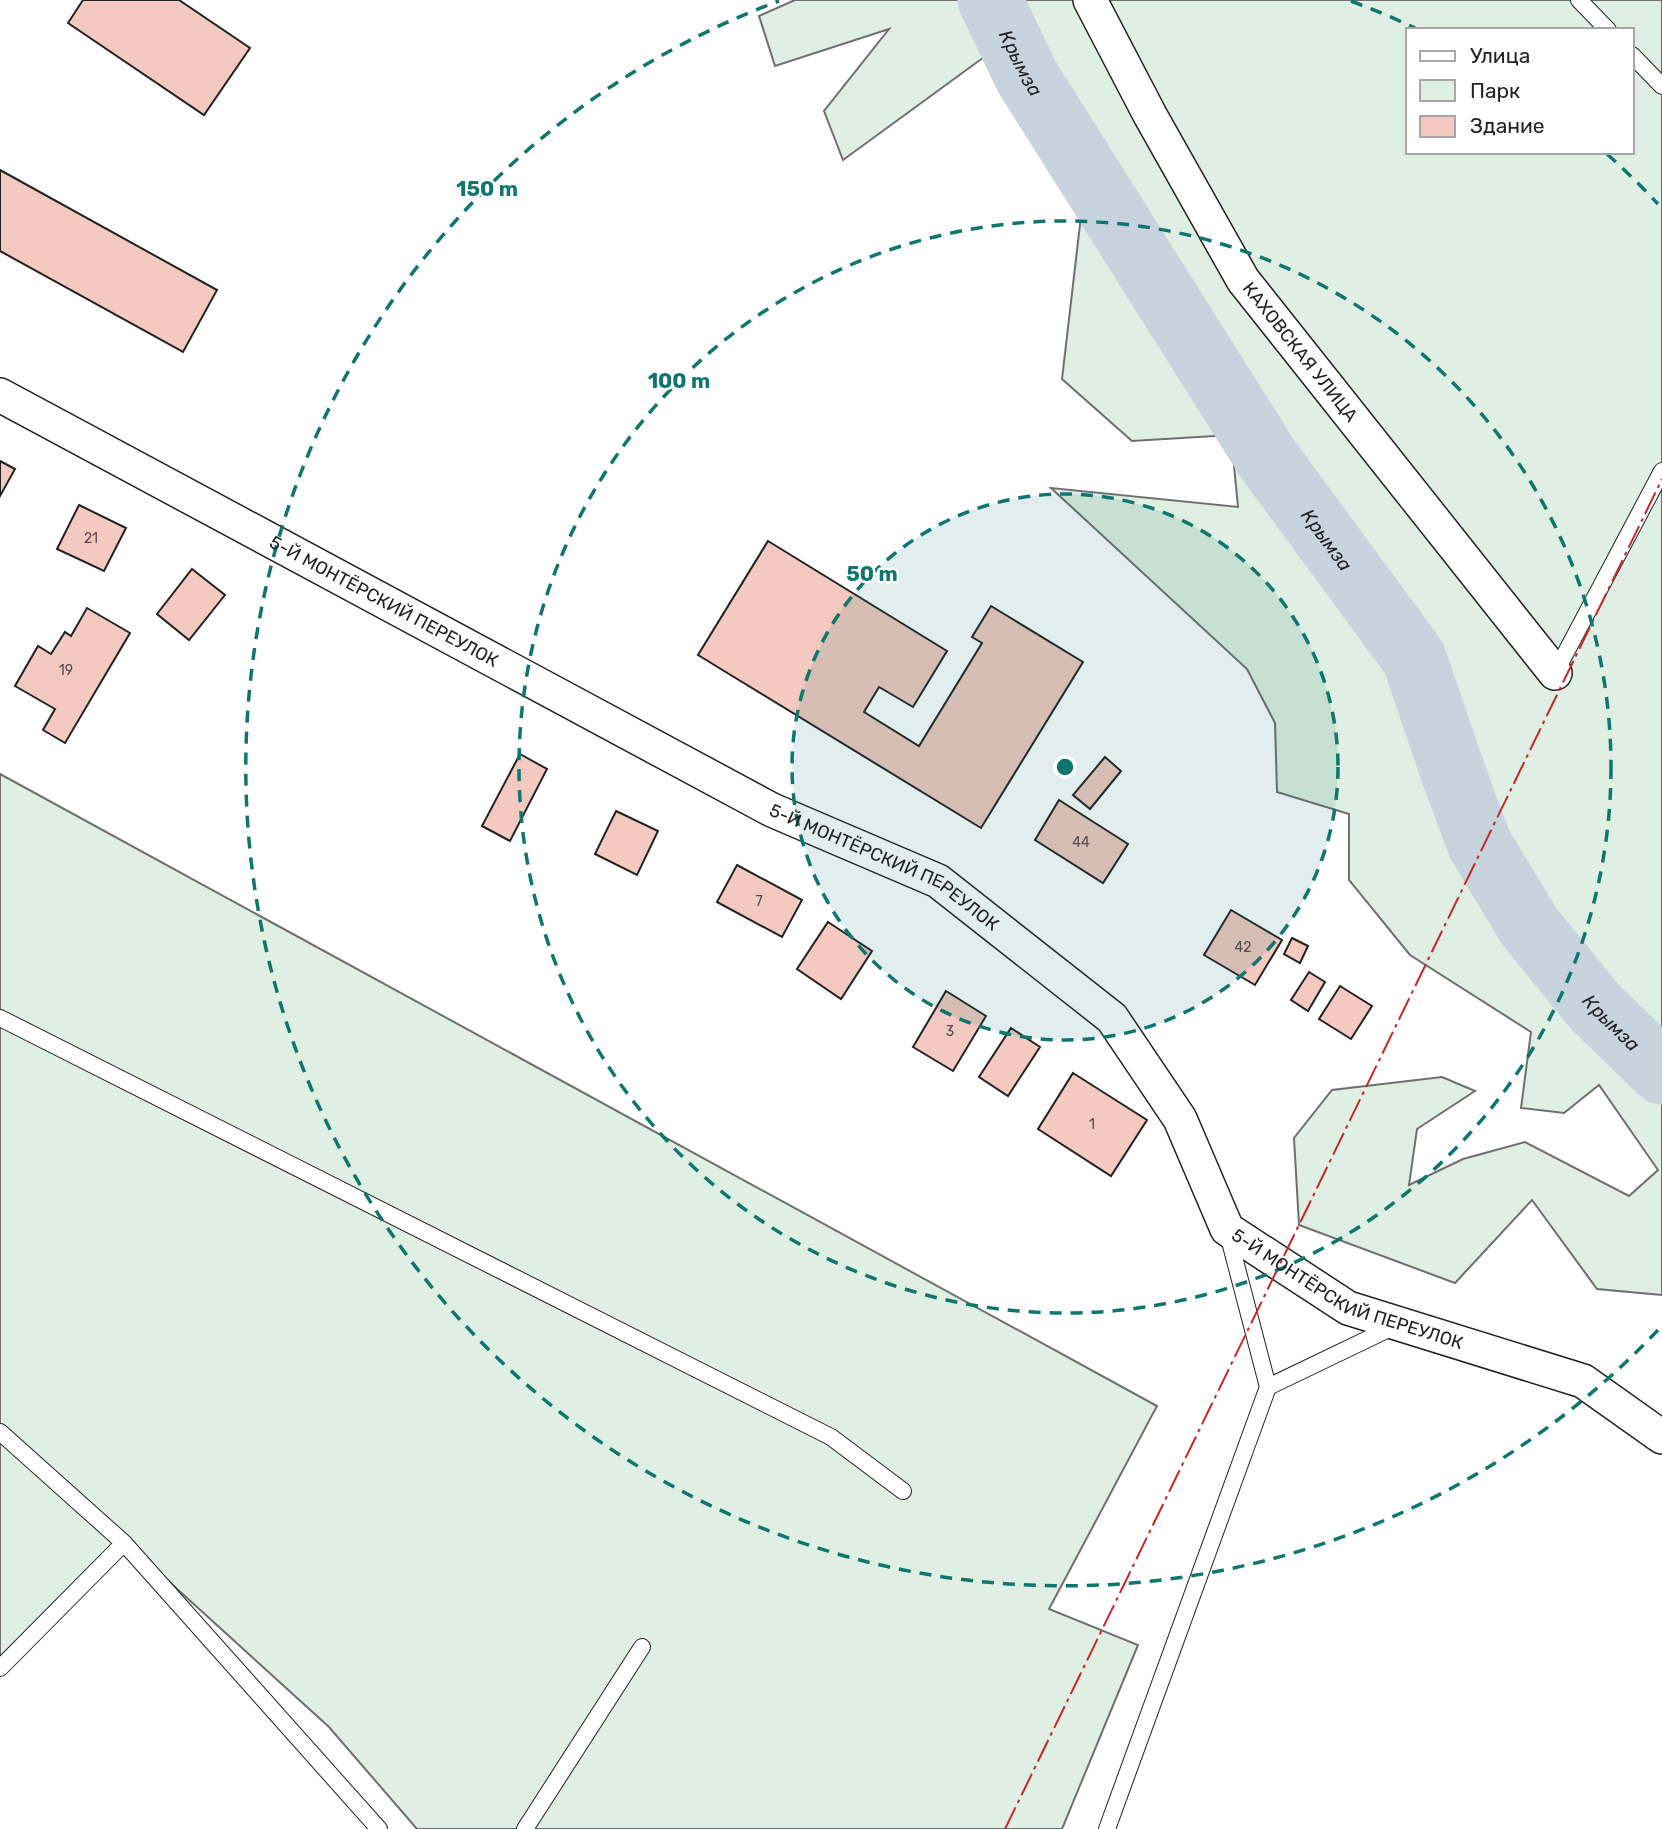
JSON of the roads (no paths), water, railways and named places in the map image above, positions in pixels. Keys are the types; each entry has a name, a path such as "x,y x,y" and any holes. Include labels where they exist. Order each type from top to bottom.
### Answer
{"street":[{"name":"КАХОВСКАЯ УЛИЦА","path":"1090,0 1150,115 1243,280 1555,673"},
{"name":"5-Й МОНТЁРСКИЙ ПЕРЕУЛОК","path":"0,395 772,810 938,881 1112,1018 1180,1119 1227,1229 1348,1308 1583,1381 1662,1437"}],"lane":[{"path":"1580,0 1606,28"},
{"path":"1634,57 1662,86"},
{"path":"1555,673 1662,471"},
{"path":"0,1018 831,1437 903,1491"},
{"path":"1107,1829 1268,1387 1227,1229"},
{"path":"1268,1387 1400,1324"},
{"path":"0,1433 124,1543 379,1829"},
{"path":"0,1668 124,1543"},
{"path":"525,1829 642,1647"}],"waterway":[{"name":"Крымза","path":"990,0 1027,77 1267,458 1414,658 1479,843 1529,926 1595,1007 1662,1072"}]}
